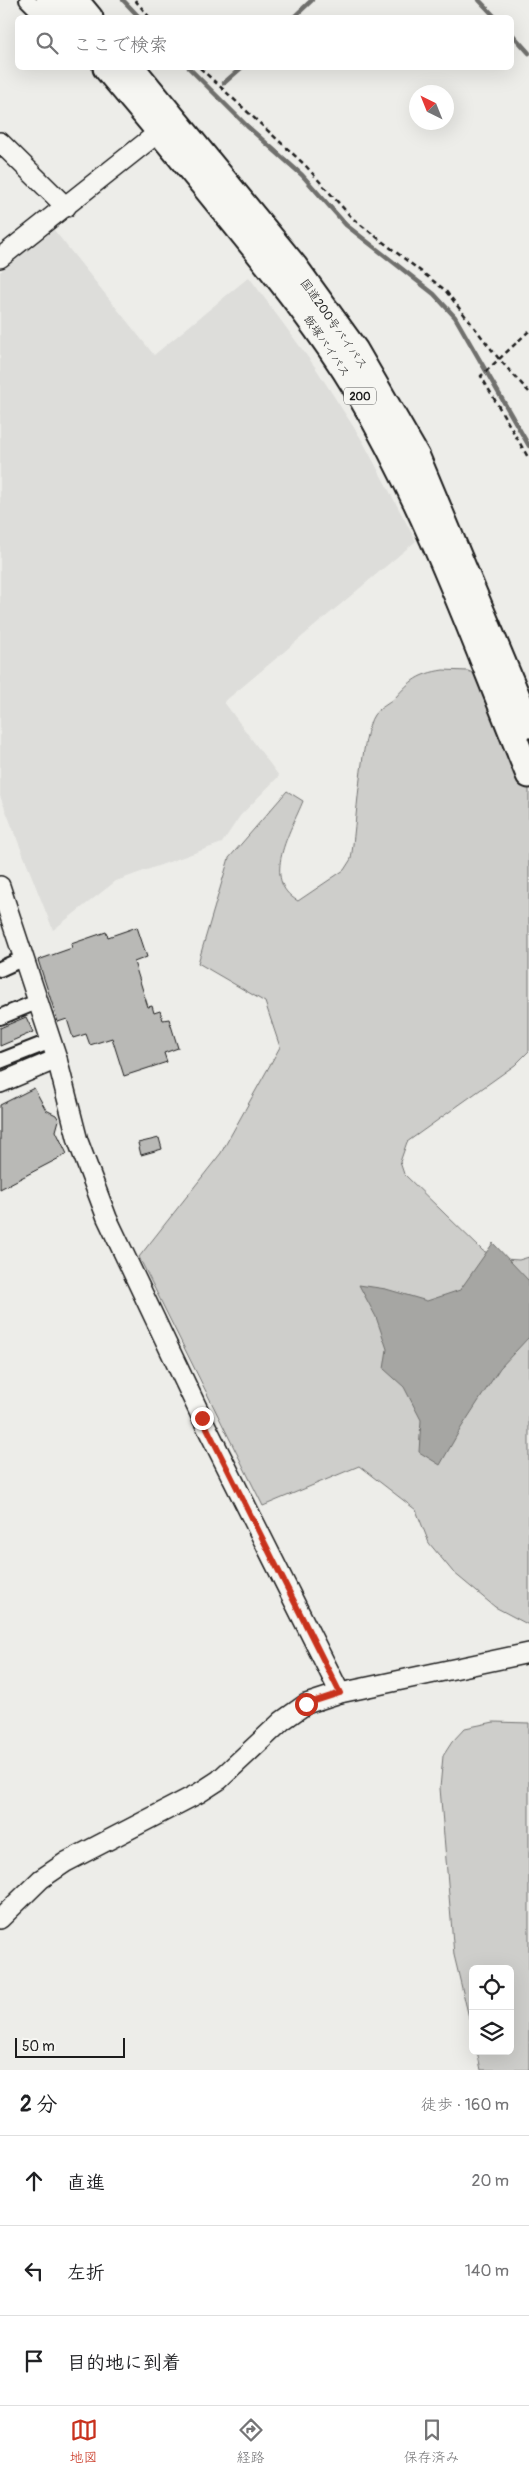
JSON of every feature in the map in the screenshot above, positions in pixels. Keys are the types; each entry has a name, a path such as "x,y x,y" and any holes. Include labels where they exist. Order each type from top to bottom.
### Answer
{"highway":[{"path":"49,0 62,15"},
{"path":"75,0 88,15"},
{"name":"飯塚バイパス","path":"108,70 167,126 331,349 357,391 398,464 430,534 529,775"},
{"name":"国道200号バイパス","path":"133,70 167,126 295,267 355,350 417,457 529,725"}],"street":[{"path":"27,0 43,15"},
{"path":"0,258 167,126"},
{"path":"0,142 66,207"},
{"path":"0,886 54,1050 78,1141 107,1218 202,1418 340,1693"},
{"path":"0,969 24,958"},
{"path":"0,1017 39,1001"},
{"path":"0,1061 54,1050"},
{"path":"0,1083 54,1050"},
{"path":"0,1919 41,1879 66,1862 199,1793 219,1780 295,1711 306,1704 340,1693 529,1653"}],"path":[{"path":"135,0 148,15"},
{"path":"202,70 305,165 352,218 445,290 499,359 529,392"},
{"path":"529,331 481,376 529,459"}],"shaded area":[{"path":"54,230 154,355 249,277 315,367 362,440 416,541 224,702 279,776 240,816 222,843 116,881 53,930 0,796 0,272"},
{"path":"443,670 468,671 493,681 529,773 529,1051 515,1065 407,1142 400,1162 404,1174 483,1251 505,1259 519,1260 529,1257 529,1625 495,1607 453,1572 429,1543 416,1510 359,1466 263,1506 139,1257 221,1153 280,1047 265,1002 198,963 229,858 287,791 303,801 282,854 281,881 287,892 298,901 344,870 351,859 362,761 369,725 379,710 416,679"},
{"path":"493,1243 529,1281 529,1337 500,1368 461,1428 440,1465 419,1452 421,1420 404,1387 384,1369 387,1349 376,1317 359,1285 386,1289 427,1301 460,1290"},
{"path":"494,1722 529,1723 529,2070 481,2070 478,2055 514,2055 514,1965 469,1965 469,2017 454,1955 440,1788 443,1756 452,1742 465,1728"}],"building":[{"path":"137,927 147,957 134,962 148,1007 152,1006 154,1013 160,1011 163,1020 169,1019 178,1048 164,1053 167,1062 124,1076 112,1038 90,1045 86,1034 73,1038 67,1019 58,1022 38,960 72,948 71,944 106,932 108,937"},
{"path":"26,1017 33,1032 0,1046 0,1028"},
{"path":"34,1088 46,1110 56,1115 59,1120 56,1131 67,1154 0,1189 0,1105"},
{"path":"159,1138 162,1149 141,1155 138,1143"}],"waterway":[{"path":"123,0 137,15"},
{"path":"296,15 312,0"},
{"path":"479,0 493,15"},
{"path":"514,36 529,53"},
{"path":"191,70 247,126 302,175 346,225 434,294 455,317 529,446"},
{"path":"224,83 239,70"}],"route":[{"path":"202,1418 340,1693 306,1704"}]}
